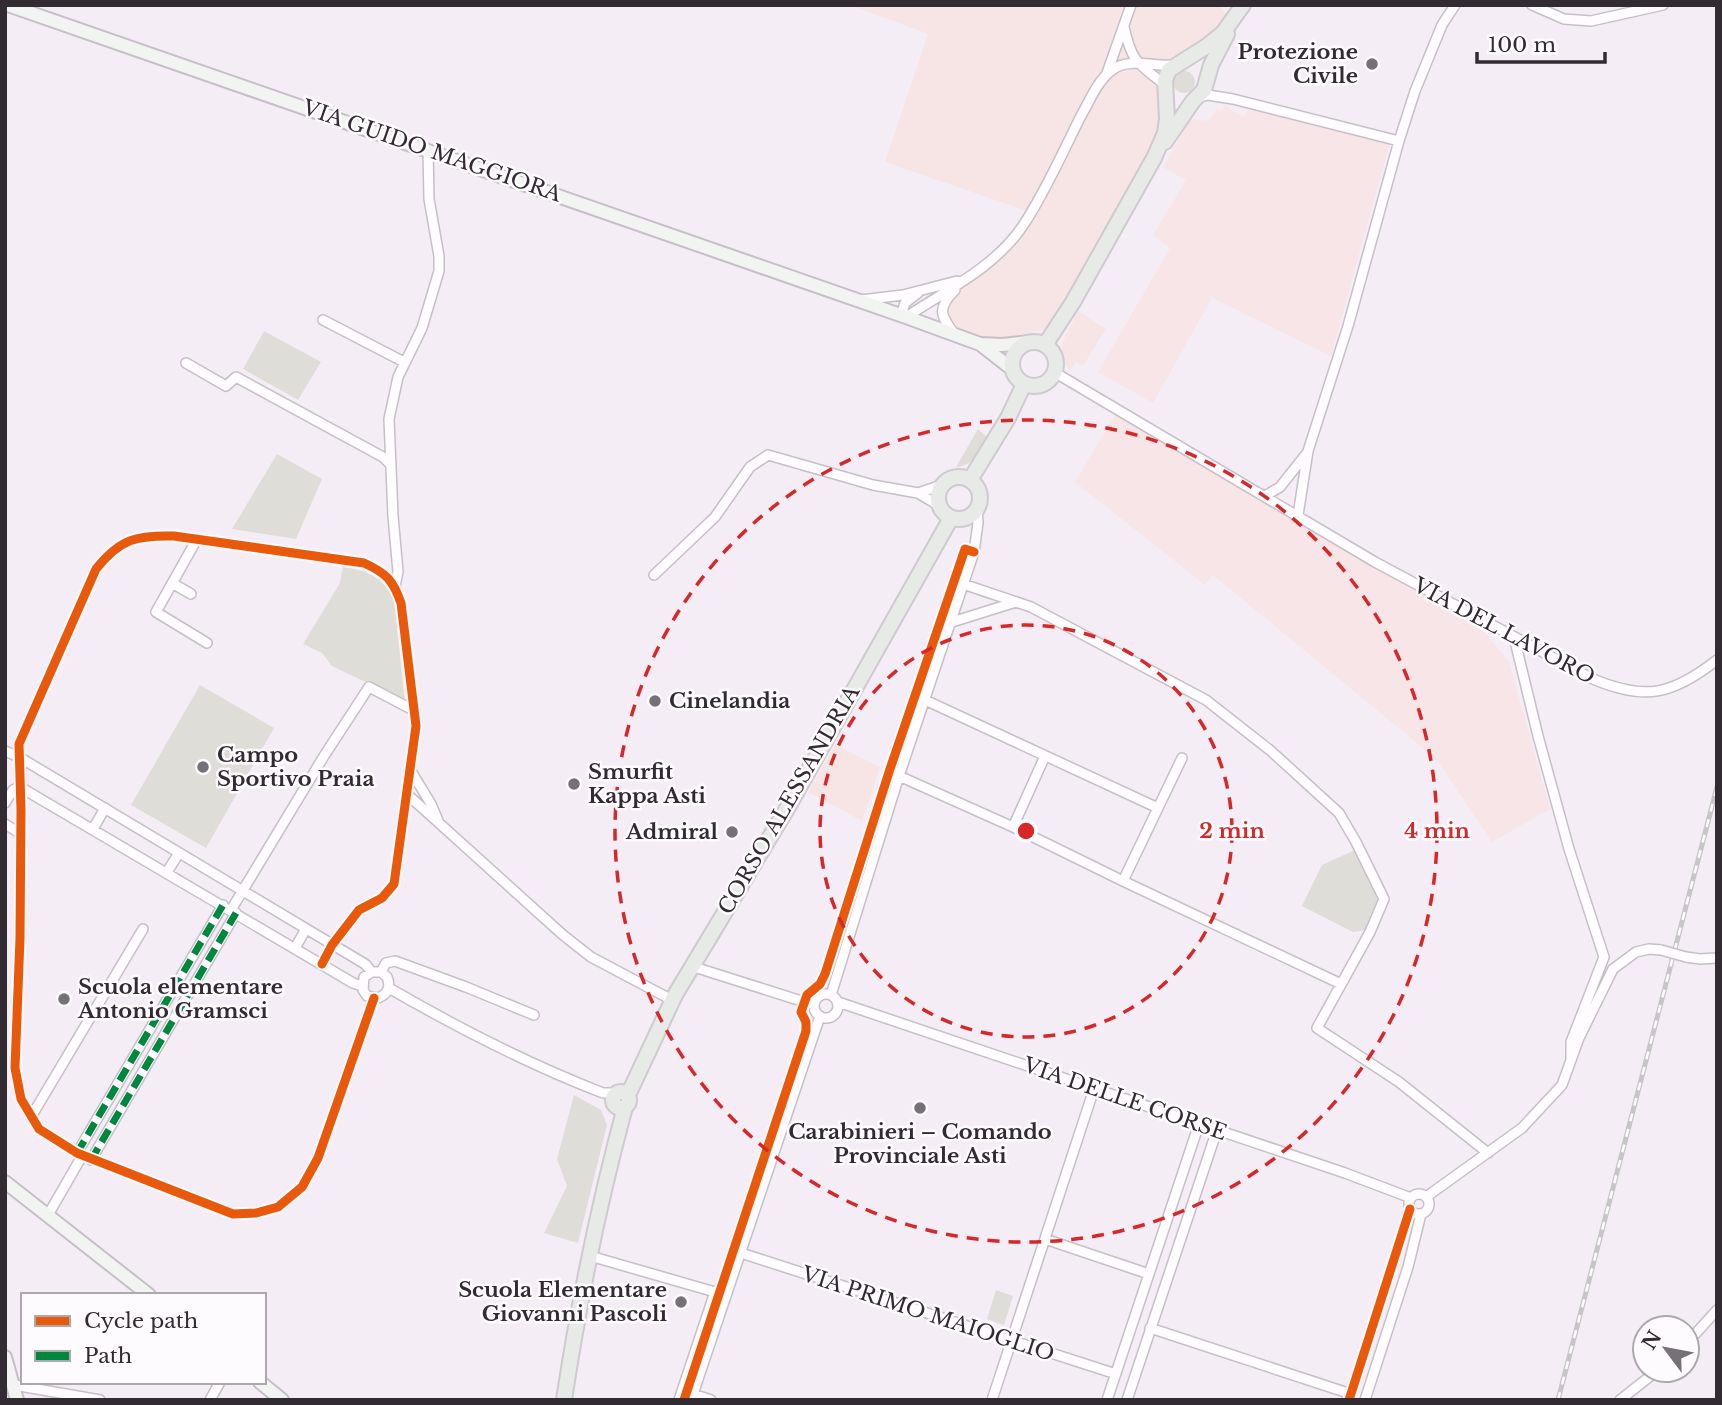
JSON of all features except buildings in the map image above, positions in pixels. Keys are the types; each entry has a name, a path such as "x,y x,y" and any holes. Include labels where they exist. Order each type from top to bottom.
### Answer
{"main road":[{"path":"1045,345 1073,302 1154,158 1165,133 1166,75 1223,33 1242,5 1211,65 1199,95"},
{"path":"1154,158 1199,95 1206,79 1200,68 1189,62 1179,63"},
{"path":"1165,86 1171,97 1177,101 1199,95"},
{"path":"1029,342 1045,345 1055,359 1054,372 1045,383 1024,384 1014,375 1012,369 1017,349 1029,342"},
{"path":"970,480 1024,384"},
{"path":"952,477 965,477 970,480 975,484 980,496 977,508 963,519 951,518 939,505 938,491 952,477"},
{"name":"CORSO ALESSANDRIA","path":"619,1096 691,966 788,807 951,518"},
{"path":"564,1400 590,1256 620,1124 619,1096"}],"street":[{"name":"VIA GUIDO MAGGIORA","path":"8,5 980,344 1029,342"},
{"name":"VIA GUIDO MAGGIORA","path":"955,335 944,320 942,307 946,299 1000,251 1025,223 1089,102 1107,74 1131,5"},
{"path":"1298,515 1308,451 1348,326 1399,141 1415,91 1442,25 1455,5"},
{"path":"1532,5 1564,19 1591,22 1662,5"},
{"path":"1124,27 1131,54 1138,64 1165,86"},
{"path":"1107,74 1125,62 1179,63"},
{"path":"1199,95 1234,99 1399,141"},
{"path":"395,586 398,572 389,419 398,377 422,328 439,271 429,199 428,150"},
{"name":"VIA GUIDO MAGGIORA","path":"855,300 882,298 968,277"},
{"name":"VIA GUIDO MAGGIORA","path":"904,316 968,277"},
{"name":"VIA GUIDO MAGGIORA","path":"904,316 902,309 912,296 925,289"},
{"path":"323,320 404,362"},
{"name":"VIA GUIDO MAGGIORA","path":"980,344 1012,369"},
{"path":"186,363 226,386 236,377 383,457 391,466"},
{"name":"VIA DEL LAVORO","path":"1054,372 1375,562 1592,679 1619,690 1645,694 1670,688 1695,677 1717,660"},
{"path":"1265,496 1280,487 1308,451"},
{"path":"654,575 715,517 750,467 768,455 873,485 918,493 939,505"},
{"path":"918,493 942,485"},
{"path":"820,1016 828,1017 835,1013 834,998 899,776 974,552 977,508"},
{"path":"322,964 332,945 359,910 382,898 394,884 416,726 401,603 395,586 379,570 364,563 197,539 149,536 129,540 110,551 96,569 19,744 20,938 15,1068 21,1098 30,1117 51,1139 83,1157 233,1214 256,1213 278,1207 302,1187 318,1158 374,998"},
{"path":"197,539 156,610 157,614 207,643"},
{"path":"172,583 191,594"},
{"path":"964,584 1031,607 1206,700 1271,751 1339,813 1384,899 1370,932 1317,1028 1399,1083 1488,1153"},
{"path":"952,622 1018,602"},
{"path":"1514,638 1569,849 1604,957 1571,1042 1571,1060"},
{"path":"48,1215 230,909 369,687 415,711"},
{"path":"925,700 1158,808"},
{"path":"5,751 19,757 377,972 387,977 388,988 385,995 374,998 367,996 362,986 364,977 377,972 386,963 395,961 534,1015"},
{"path":"1013,827 1045,756"},
{"path":"1122,881 1182,758"},
{"path":"411,771 440,824"},
{"path":"899,776 1013,827 1341,984"},
{"path":"5,803 13,790 20,787"},
{"path":"20,787 353,984 362,986"},
{"path":"408,795 591,957 672,1000"},
{"path":"93,829 105,808"},
{"path":"5,824 21,834"},
{"path":"167,872 180,853"},
{"path":"83,1157 230,909"},
{"path":"30,1117 143,929"},
{"path":"295,948 306,929"},
{"path":"1426,1197 1522,1128 1562,1085 1613,969 1636,952 1661,950 1700,959 1717,958"},
{"path":"691,966 814,1005 820,1016 692,1397 711,1400"},
{"path":"388,988 505,1051 619,1096"},
{"path":"814,1005 820,995 834,998"},
{"name":"VIA DELLE CORSE","path":"834,998 1368,1181 1410,1198"},
{"path":"992,1400 1094,1089"},
{"path":"1107,1400 1199,1124"},
{"path":"1126,1400 1217,1130"},
{"path":"5,1182 146,1293"},
{"path":"1150,1328 1350,1397 1410,1209 1410,1198 1418,1194 1426,1197"},
{"path":"1365,1400 1408,1268 1421,1214 1428,1207 1426,1197"},
{"path":"1410,1209 1421,1214"},
{"path":"1045,1239 1149,1274"},
{"name":"VIA PRIMO MAIOGLIO","path":"741,1253 1116,1374"},
{"path":"590,1256 726,1295"},
{"path":"679,1400 715,1292"},
{"path":"1701,1328 1717,1310"},
{"path":"1369,1339 1384,1343"},
{"path":"5,1357 16,1400"},
{"path":"211,1400 219,1384"},
{"path":"262,1384 282,1400"},
{"path":"1620,1400 1640,1384"},
{"path":"13,1385 100,1400"}],"shaded area":[{"path":"850,5 1219,5 1227,15 1216,35 1196,49 1173,56 1164,63 1156,83 1162,100 1162,134 1056,319 1044,330 1027,333 1015,340 989,342 956,329 948,322 945,313 949,300 1008,251 1026,230 1035,214 885,162 928,34"},
{"path":"1180,71 1188,71 1195,78 1195,86 1188,93 1180,93 1173,86 1173,78"},
{"path":"1225,106 1244,117 1249,108 1390,143 1331,356 1212,298 1153,403 1098,372 1170,248 1153,235 1186,180 1163,167 1191,119 1209,121 1217,109 1222,111"},
{"path":"1078,311 1106,329 1083,366 1076,362 1070,372 1063,358 1062,343"},
{"path":"264,331 321,362 298,400 243,369"},
{"path":"1115,415 1483,630 1509,662 1550,809 1492,842 1439,763 1418,744 1213,575 1205,585 1075,482"},
{"path":"978,429 987,437 982,447 972,461 956,467"},
{"path":"277,454 322,479 296,539 232,529"},
{"path":"343,567 373,576 384,585 394,600 405,701 332,666 322,653 303,644 340,583"},
{"name":"Campo Sportivo Praia","path":"200,685 274,728 206,848 131,805"},
{"path":"835,745 880,767 862,821 808,792"},
{"path":"1355,850 1379,903 1366,930 1353,932 1302,906 1322,865"},
{"path":"574,1095 601,1110 607,1125 578,1243 544,1233 567,1186 557,1159"},
{"path":"996,1290 1013,1296 1004,1325 987,1319"}],"railway":[{"path":"1558,1400 1717,787"}],"marked path":[{"path":"77,1153 223,905"},
{"path":"91,1160 236,913"}],"cycle path":[{"path":"322,964 332,945 359,910 382,898 394,884 416,726 398,595 388,578 364,563 174,536 139,538 121,545 96,569 19,744 20,938 15,1068 21,1099 39,1129 77,1153 233,1214 256,1213 278,1207 302,1187 318,1158 374,998"},
{"path":"684,1400 806,1031 806,1022 801,1012 807,995 820,984 825,974 889,772 965,549 974,552"},
{"path":"1349,1400 1410,1209"}],"place":[{"name":"Protezione Civile","path":"1372,64"},
{"name":"Cinelandia","path":"655,701"},
{"name":"Campo Sportivo Praia","path":"203,767"},
{"name":"Smurfit Kappa Asti","path":"574,784"},
{"name":"Admiral","path":"732,832"},
{"name":"Scuola elementare Antonio Gramsci","path":"64,999"},
{"name":"Carabinieri – Comando Provinciale Asti","path":"920,1108"},
{"name":"Scuola Elementare Giovanni Pascoli","path":"681,1302"}]}
